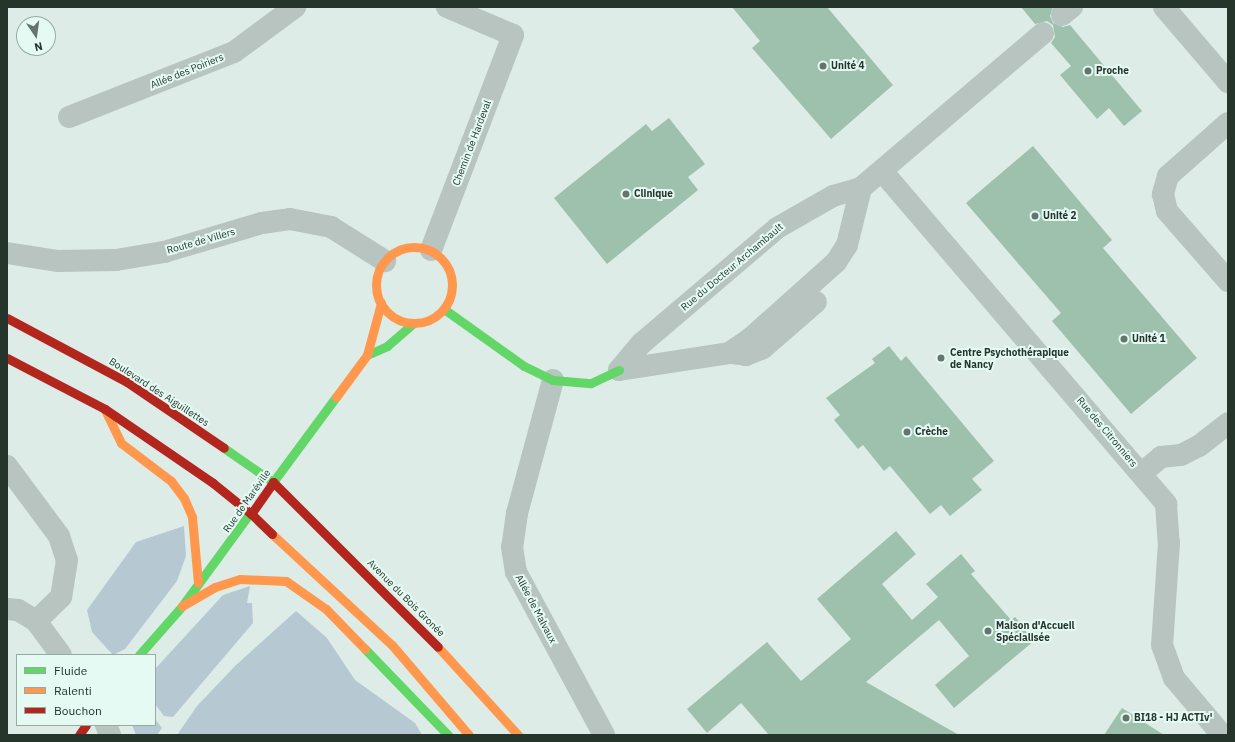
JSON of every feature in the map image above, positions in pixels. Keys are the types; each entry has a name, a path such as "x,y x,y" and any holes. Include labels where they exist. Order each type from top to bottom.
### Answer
{"main road":[{"path":"366,355 387,346 413,323 433,318 444,309 452,287 450,272 431,250 405,248 384,261 376,282 381,303 398,319 413,323"},
{"name":"Rue de Maréville","path":"140,654 182,606 251,514 366,355 381,303"},
{"name":"Rue du Docteur Archambault","path":"444,309 524,366 553,380 591,383 619,370"},
{"name":"Boulevard des Aiguillettes","path":"7,318 127,382 273,482"},
{"path":"7,358 104,409 213,483 251,514 392,645 469,735"},
{"path":"104,409 121,443 171,481 184,498 192,517 198,583"},
{"name":"Avenue du Bois Gronée","path":"273,482 414,620 518,735"},
{"path":"182,606 215,587 240,579 258,577 286,581 326,609 448,735"},
{"path":"78,735 85,726"}],"street":[{"name":"Allée des Poiriers","path":"69,116 234,52 295,7"},
{"name":"Chemin de Hardeval","path":"431,250 513,35 447,7"},
{"path":"1164,7 1228,82"},
{"name":"Rue du Docteur Archambault","path":"619,370 642,343 777,228 833,196 861,188 1043,33"},
{"path":"1228,123 1168,176 1163,194 1167,211 1228,281"},
{"name":"Rue des Citronniers","path":"882,171 1142,473 1166,504 1169,520 1160,627 1165,660 1174,678 1222,735"},
{"name":"Rue du Docteur Archambault","path":"619,370 729,353 836,262 847,245 861,188"},
{"name":"Route de Villers","path":"7,253 58,261 116,260 164,252 262,223 290,219 331,227 384,261"},
{"name":"Allée de Malvaux","path":"553,380 517,513 512,547 516,572 604,735"},
{"path":"1142,473 1161,457 1181,455 1199,446 1228,423"},
{"path":"7,466 59,536 67,560 66,586 61,598 36,622"},
{"path":"7,609 18,610 36,622 60,654"}],"shaded area":[{"path":"184,526 186,556 177,581 125,649 112,654 92,632 87,610 136,542"},
{"path":"250,586 247,603 252,603 253,623 173,717 164,716 156,705 156,668 223,595"},
{"path":"296,611 327,638 355,680 415,723 422,735 177,735 197,706 235,666"},
{"path":"156,720 162,728 157,735 136,735 132,726 156,726"}],"building":[{"name":"Unité 4","path":"732,7 827,7 893,85 831,139 752,48 760,41"},
{"name":"Proche","path":"1021,7 1053,7 1050,16 1053,23 1063,27 1070,25 1142,111 1124,126 1109,108 1097,119 1060,75 1071,66 1051,43 1055,37 1053,25 1047,21 1035,24"},
{"name":"Clinique","path":"669,118 705,164 688,177 698,190 607,264 554,198 646,124 652,131"},
{"path":"1033,146 1112,240 1103,248 1197,358 1131,414 1052,321 1061,313 966,203"},
{"name":"Crèche","path":"889,346 901,361 906,356 994,461 972,479 982,490 950,516 941,505 930,514 890,466 884,471 863,445 858,449 834,420 840,415 826,398 875,363 872,359"},
{"name":"Maison d'Accueil Spécialisée","path":"896,531 916,554 882,584 912,620 938,597 926,584 961,554 975,571 971,574 1011,620 1015,617 1035,640 954,708 935,685 969,656 939,620 866,682 959,735 769,735 741,703 707,733 687,709 767,642 801,681 851,639 817,599"},
{"name":"BI18 - HJ ACTIv'","path":"1122,708 1164,735 1104,735"}],"traffic: fast":[{"path":"444,309 524,366 553,380 591,383 619,370"},
{"path":"367,355 387,346 413,323"},
{"path":"224,448 273,482 336,397"},
{"path":"140,654 182,606 250,513"},
{"path":"365,649 448,735"}],"traffic: slow":[{"path":"414,247 428,250 441,258 449,271 452,285 449,299 441,312 428,320 414,323 400,320 387,312 379,299 376,285 379,271 387,258 400,250 414,247"},
{"path":"336,397 367,355 381,303"},
{"path":"105,410 121,443 171,481 184,498 192,517 198,583"},
{"path":"272,534 392,645 469,735"},
{"path":"182,606 215,587 240,579 286,581 326,609 365,649"},
{"path":"438,647 518,735"}],"traffic: jam":[{"path":"7,318 127,382 224,448"},
{"path":"7,358 105,409 213,483 250,513"},
{"path":"272,534 251,514 273,482 438,647"},
{"path":"79,735 85,726"}],"place":[{"name":"Unité 4","path":"823,66"},
{"name":"Proche","path":"1088,71"},
{"name":"Clinique","path":"626,194"},
{"name":"Unité 2","path":"1035,216"},
{"name":"Unité 1","path":"1124,339"},
{"name":"Centre Psychothérapique de Nancy","path":"941,358"},
{"name":"Crèche","path":"907,432"},
{"name":"Maison d'Accueil Spécialisée","path":"988,631"},
{"name":"BI18 - HJ ACTIv'","path":"1126,718"}]}
